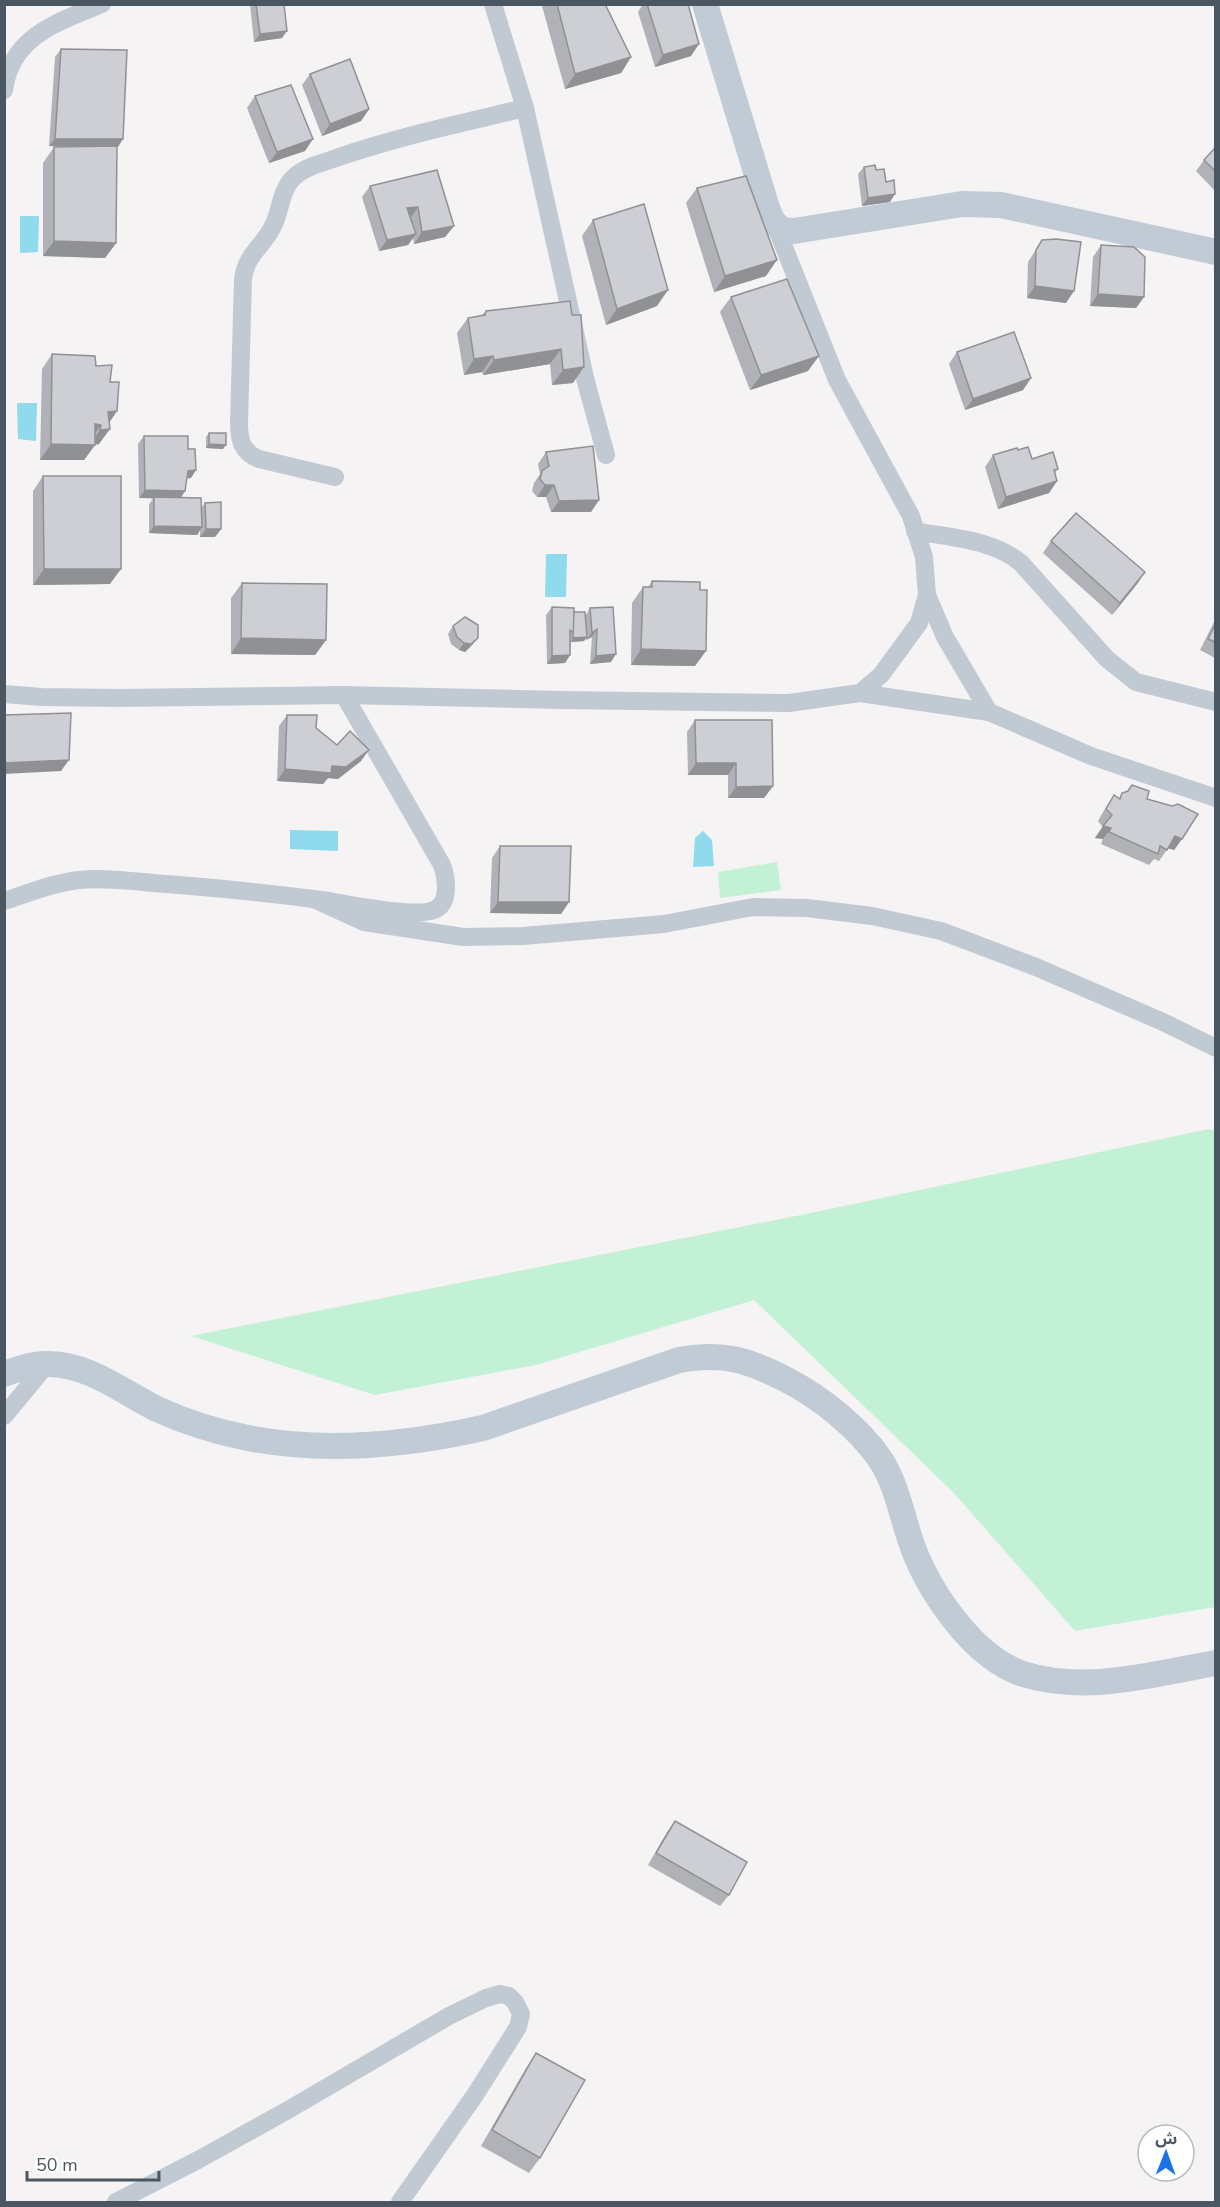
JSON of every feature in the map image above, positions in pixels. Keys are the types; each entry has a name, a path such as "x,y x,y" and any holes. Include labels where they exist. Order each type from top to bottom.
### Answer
{"street":[{"path":"4,90 11,65 33,38 59,21 102,4"},
{"path":"494,4 525,108 586,382 606,455"},
{"path":"705,4 767,208 837,380 911,516 924,557 927,596 945,637 989,712"},
{"path":"335,477 259,459 248,455 242,445 239,423 243,279 247,261 272,229 285,188 294,177 307,168 388,141 525,108"},
{"path":"776,227 781,230 794,231 979,203 1011,207 1215,252"},
{"path":"915,531 989,545 1008,552 1021,563 1107,659 1136,682 1215,702"},
{"path":"860,693 881,675 902,648 919,622 927,596"},
{"path":"4,694 119,698 344,694 583,701 789,703 860,693 989,712 1091,756 1215,798"},
{"path":"4,901 54,885 90,880 212,888 395,910 427,912 440,907 446,891 445,874 438,857 344,694"},
{"path":"314,899 364,922 464,937 523,936 664,924 753,907 807,908 872,916 941,931 1025,963 1163,1022 1215,1048"},
{"path":"4,1374 26,1367 48,1364 68,1366 169,1414 246,1438 303,1444 358,1444 434,1438 483,1428 679,1360 700,1356 720,1356 741,1360 768,1370 813,1396 867,1442 880,1459 895,1486 911,1541 932,1588 950,1616 974,1641 1004,1664 1022,1673 1045,1679 1102,1682 1133,1679 1215,1663"},
{"path":"4,1416 48,1364"},
{"path":"116,2202 238,2138 449,2016 486,1998 500,1994 509,1996 515,2002 520,2014 518,2027 475,2095 400,2202"}],"green space":[{"path":"777,862 781,890 720,898 718,872"},
{"path":"1209,1129 1216,1131 1215,1607 1075,1631 953,1492 754,1300 536,1365 375,1395 191,1336 806,1214"}],"water":[{"path":"20,216 39,216 38,252 20,253"},
{"path":"17,403 37,403 36,441 18,439"},
{"path":"546,554 567,554 566,597 545,597"},
{"path":"290,830 338,831 338,851 290,849"},
{"path":"703,831 712,840 714,866 693,867 695,838"}],"building":[{"path":"256,4 284,4 287,31 260,34"},
{"path":"557,4 605,4 631,57 575,74"},
{"path":"647,4 688,4 699,44 663,55"},
{"path":"61,49 127,50 123,139 55,139"},
{"path":"350,59 369,109 330,124 310,74"},
{"path":"291,85 313,139 277,152 255,96"},
{"path":"117,146 116,243 54,241 54,147"},
{"path":"1215,148 1215,171 1204,160"},
{"path":"875,165 876,170 884,169 886,182 894,180 895,194 868,198 864,167"},
{"path":"437,170 454,226 422,232 418,207 407,208 416,234 387,240 370,186"},
{"path":"746,176 777,260 725,276 697,188"},
{"path":"644,204 668,290 617,309 593,220"},
{"path":"1042,240 1081,242 1074,291 1035,286 1036,250"},
{"path":"1101,245 1134,247 1145,257 1144,297 1098,294"},
{"path":"787,279 819,356 761,375 731,297"},
{"path":"570,301 572,315 581,315 584,367 563,370 561,349 494,360 493,356 474,359 468,318 485,315 486,311"},
{"path":"1014,332 1031,378 973,399 957,352"},
{"path":"52,354 95,356 96,366 112,365 110,382 119,382 117,411 108,412 110,429 100,430 101,425 95,424 95,445 51,444"},
{"path":"209,433 226,433 226,445 209,444"},
{"path":"144,436 188,436 188,449 195,449 196,470 188,471 185,491 145,490"},
{"path":"593,446 599,500 559,501 554,485 545,485 540,479 542,471 549,466 546,452"},
{"path":"1028,447 1032,459 1053,452 1058,469 1054,470 1057,481 1006,497 993,455"},
{"path":"43,476 121,476 121,569 44,569"},
{"path":"154,497 201,498 202,527 154,526"},
{"path":"221,502 221,529 206,529 205,503"},
{"path":"1076,513 1145,572 1120,603 1051,541"},
{"path":"652,581 700,582 700,590 707,590 706,651 641,649 643,587 652,587"},
{"path":"242,583 327,584 326,640 241,638"},
{"path":"552,607 574,608 574,633 570,630 570,655 552,656"},
{"path":"613,607 616,654 596,656 597,629 592,633 590,608"},
{"path":"574,612 585,612 587,637 573,638"},
{"path":"465,617 478,625 478,638 471,644 464,643 457,637 453,626"},
{"path":"1215,625 1215,642 1208,639"},
{"path":"71,713 69,760 4,763 4,715"},
{"path":"287,715 317,715 316,728 337,745 350,731 369,750 346,767 332,766 331,773 285,769"},
{"path":"695,720 772,720 773,786 736,787 736,763 696,763"},
{"path":"1132,785 1149,791 1147,799 1172,806 1178,804 1198,814 1182,839 1175,836 1167,850 1160,846 1158,854 1109,832 1111,828 1103,826 1112,815 1106,809 1114,795 1120,799 1122,793 1128,791"},
{"path":"500,846 571,846 569,902 498,902"},
{"path":"675,1821 747,1862 729,1895 656,1853"},
{"path":"536,2053 585,2080 540,2158 492,2130"}]}
